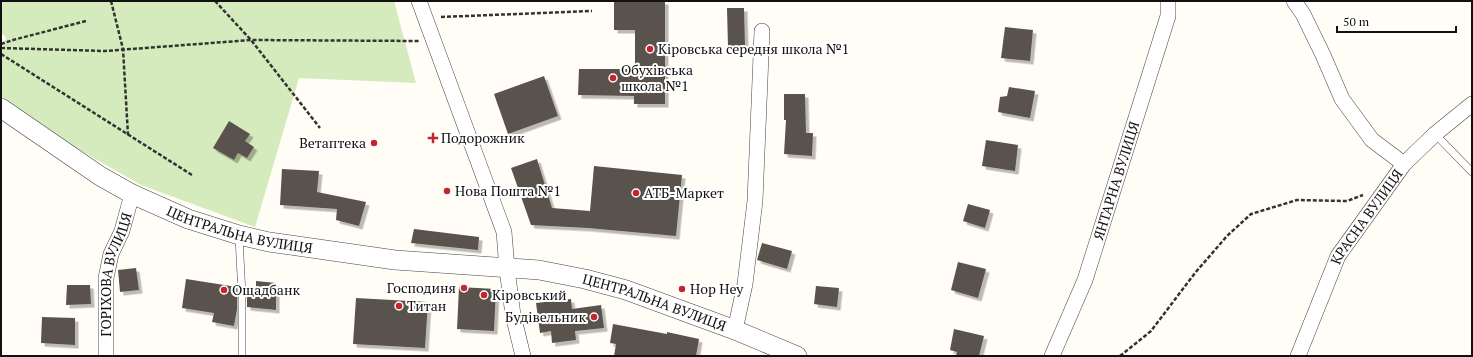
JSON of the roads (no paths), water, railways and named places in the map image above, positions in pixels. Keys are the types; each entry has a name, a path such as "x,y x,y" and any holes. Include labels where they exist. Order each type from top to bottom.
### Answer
{"street":[{"path":"418,1 504,232 513,315 523,356"},
{"path":"1294,1 1303,14 1320,48 1342,99 1372,140 1404,164"},
{"name":"ЯНТАРНА ВУЛИЦЯ","path":"1052,356 1085,280 1168,8"},
{"path":"735,330 745,284 755,201 762,31"},
{"name":"КРАСНА ВУЛИЦЯ","path":"1298,356 1338,256 1404,164 1435,134 1472,104"},
{"name":"ЦЕНТРАЛЬНА ВУЛИЦЯ","path":"1,108 100,176 132,194 188,219 239,235 269,242 395,260 507,269 539,270 585,279 626,290 735,330 797,356"},
{"name":"ГОРІХОВА ВУЛИЦЯ","path":"106,356 106,278 111,254 122,231 132,194"}],"lane":[{"path":"1168,8 1174,1"},
{"path":"1435,134 1472,172"},
{"path":"239,235 242,295 242,356"}],"place":[{"name":"Кіровська середня школа №1","path":"650,49"},
{"name":"Обухівська школа №1","path":"613,78"},
{"name":"Подорожник","path":"433,138"},
{"name":"Ветаптека","path":"374,143"},
{"name":"Нова Пошта №1","path":"447,191"},
{"name":"АТБ-Маркет","path":"636,193"},
{"name":"Господиня","path":"464,288"},
{"name":"Hop Hey","path":"682,289"},
{"name":"Ощадбанк","path":"224,290"},
{"name":"Кіровський","path":"484,295"},
{"name":"Титан","path":"399,306"},
{"name":"Будівельник","path":"594,317"}]}
